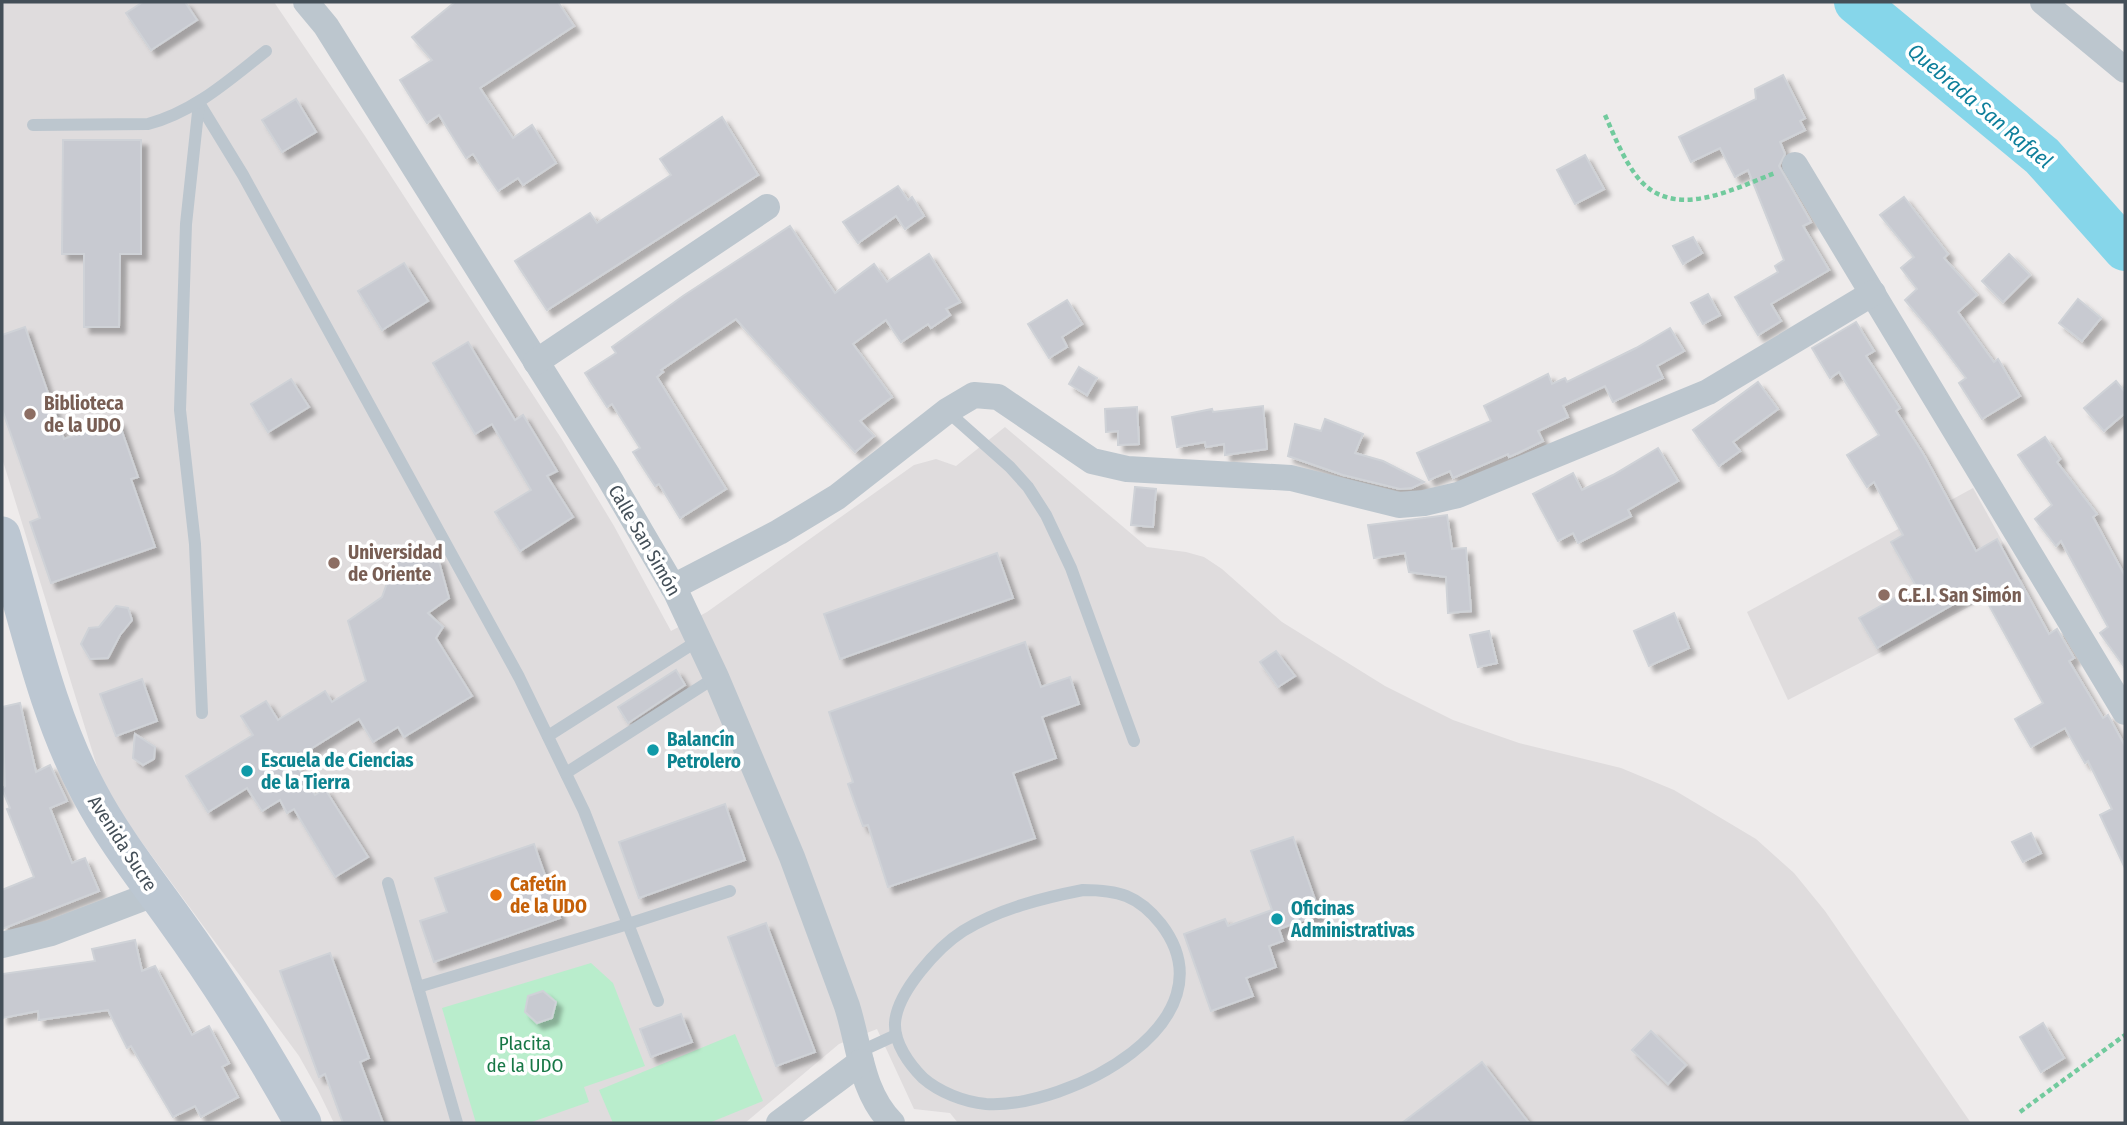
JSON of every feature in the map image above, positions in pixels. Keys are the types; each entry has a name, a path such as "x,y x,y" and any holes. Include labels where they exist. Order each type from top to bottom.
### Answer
{"street":[{"name":"Calle San Simón","path":"306,2 326,26 673,587 716,677 792,857 847,1006 863,1074 876,1105 892,1123"},
{"path":"2043,2 2125,70"},
{"path":"1795,165 2125,712"},
{"path":"536,362 767,207"},
{"path":"673,587 779,532 837,496 947,411 974,395 998,397 1092,461 1106,465 1127,469 1291,478 1399,505 1424,503 1458,495 1708,392 1873,293"},
{"name":"Avenida Sucre","path":"2,535 52,705 71,755 103,818 255,1039 303,1123"},
{"path":"2,945 51,933 156,893"},
{"path":"779,1123 860,1057"}],"lane":[{"path":"33,125 148,124 161,121 199,103 266,51"},
{"path":"199,103 186,224 180,410 194,531 202,713"},
{"path":"199,103 243,175 519,677 584,811 659,1002"},
{"path":"947,411 1010,467 1028,487 1046,515 1071,568 1134,741"},
{"path":"548,736 699,640"},
{"path":"566,773 716,677"},
{"path":"388,883 457,1123"},
{"path":"1083,890 1103,890 1119,892 1135,899 1164,929 1179,962 1179,985 1175,1000 1166,1017 1146,1042 1108,1070 1060,1090 1027,1099 986,1104 968,1101 937,1088 919,1073 908,1059 896,1035 898,1011 906,994 923,968 961,932 992,917 1057,895 1083,890"},
{"path":"418,987 730,891"},
{"path":"860,1057 896,1035"}],"path":[{"path":"1605,115 1636,175 1648,189 1664,197 1690,201 1715,195 1795,165"},
{"path":"2020,1112 2125,1035"}],"shaded area":[{"name":"Universidad de Oriente","path":"2,2 274,2 365,136 561,438 614,526 671,631 707,612 914,465 936,459 956,466 1005,427 1147,547 1204,557 1222,569 1282,622 1385,686 1453,720 1519,743 1621,768 1674,790 1756,839 1794,873 1825,911 1971,1123 958,1123 950,1113 914,1109 877,1029 839,1044 745,1123 334,1123 299,1056 115,806 99,773 2,458"},
{"name":"C.E.I. San Simón","path":"1973,488 2023,579 1788,700 1747,612"}],"green space":[{"name":"Placita de la UDO","path":"591,963 613,983 645,1066 584,1087 589,1102 529,1123 476,1123 442,1008"},
{"path":"735,1034 763,1101 709,1123 613,1123 599,1090"}],"building":[{"path":"143,2 185,2 197,20 151,50 126,13"},
{"path":"455,2 558,2 574,26 480,88 513,138 532,125 556,163 523,185 518,178 498,191 473,154 466,158 439,115 427,123 400,80 432,60 412,37"},
{"path":"1783,75 1805,118 1800,121 1805,130 1780,142 1785,154 1779,166 1811,222 1803,226 1829,270 1771,304 1781,321 1758,335 1735,297 1778,272 1775,266 1784,260 1748,170 1735,177 1720,148 1691,162 1679,137 1756,99 1755,89"},
{"path":"296,99 316,132 282,152 262,120"},
{"path":"722,117 758,175 547,310 515,261 590,213 597,223 671,175 660,159"},
{"path":"63,140 141,140 141,254 120,254 119,327 84,327 84,254 62,254"},
{"path":"1585,155 1604,189 1575,204 1557,170"},
{"path":"898,186 908,200 912,197 924,216 905,229 896,216 858,243 843,222"},
{"path":"1904,197 1948,254 1944,258 1977,295 1958,312 1994,362 1998,359 2020,396 1982,419 1959,383 1966,378 1905,300 1917,289 1901,268 1914,257 1880,215"},
{"path":"790,226 835,293 874,264 887,282 929,254 960,302 946,309 950,315 931,328 928,324 901,342 886,320 853,344 892,397 860,421 874,436 855,452 736,319 661,370 663,372 657,377 726,489 680,518 659,484 655,486 633,452 640,448 612,404 607,407 585,373 616,353 612,347 683,296"},
{"path":"1693,237 1702,253 1683,264 1673,246"},
{"path":"2009,254 2030,275 2003,302 1982,281"},
{"path":"404,263 428,301 382,330 358,291"},
{"path":"1708,294 1720,315 1703,324 1691,303"},
{"path":"2078,299 2101,318 2082,341 2059,323"},
{"path":"1067,300 1082,324 1062,337 1067,347 1049,358 1028,324"},
{"path":"1856,322 1874,351 1866,356 1900,408 1896,411 1924,455 1976,551 1997,539 2049,634 2057,629 2074,658 2069,661 2103,718 2108,715 2125,746 2125,868 2100,815 2112,809 2088,761 2085,763 2065,728 2031,747 2015,719 2043,703 1980,589 1877,648 1859,618 1916,586 1891,542 1903,535 1874,482 1867,487 1847,455 1879,435 1839,372 1830,378 1812,348"},
{"path":"25,327 64,439 118,420 138,477 131,479 155,547 51,583 30,522 40,518 2,409 2,335"},
{"path":"1670,328 1684,351 1657,366 1663,378 1613,402 1605,386 1563,406 1568,417 1538,431 1543,441 1453,478 1450,471 1429,480 1417,453 1491,421 1484,406 1548,374 1552,384 1565,378 1567,382"},
{"path":"468,342 515,420 523,415 557,471 547,476 573,517 520,551 495,512 531,490 492,424 475,434 433,363"},
{"path":"1079,367 1097,378 1087,395 1069,384"},
{"path":"291,379 309,407 268,432 251,404"},
{"path":"2116,381 2125,392 2125,413 2104,431 2084,408"},
{"path":"1758,382 1778,409 1733,442 1740,451 1719,466 1693,430"},
{"path":"1263,406 1267,449 1225,455 1224,444 1206,447 1205,442 1177,447 1172,417 1212,409 1213,412"},
{"path":"1137,407 1139,444 1118,445 1118,431 1106,432 1105,409"},
{"path":"1325,419 1363,434 1355,453 1383,461 1424,482 1412,488 1400,489 1343,475 1288,456 1295,424 1321,431"},
{"path":"2045,437 2060,459 2057,462 2097,514 2093,517 2125,576 2125,668 2100,633 2108,627 2061,541 2056,546 2035,519 2052,505 2018,455"},
{"path":"1658,448 1678,481 1628,510 1631,516 1578,543 1573,533 1558,541 1533,494 1573,473 1582,490"},
{"path":"1135,487 1156,489 1153,527 1131,525"},
{"path":"1447,515 1452,549 1466,548 1471,611 1448,613 1446,577 1409,572 1405,553 1374,558 1368,525"},
{"path":"997,553 1013,598 840,659 824,614"},
{"name":"Escuela de Ciencias de la Tierra","path":"396,558 438,558 449,598 428,613 443,627 436,638 472,696 404,737 398,727 373,742 359,719 293,760 315,795 325,789 368,857 335,877 294,809 287,813 280,800 262,811 247,788 208,812 186,776 253,735 241,716 266,701 278,720 325,691 332,702 366,681 348,621 382,597"},
{"path":"116,606 128,608 132,620 120,635 108,658 90,659 81,644 89,628 99,627"},
{"path":"1674,613 1689,648 1649,666 1634,631"},
{"path":"1489,631 1497,663 1478,667 1470,635"},
{"path":"1025,642 1041,687 1070,677 1079,704 1042,717 1056,758 1013,773 1035,838 888,887 868,825 863,826 848,784 853,782 829,712"},
{"path":"1276,651 1295,676 1278,687 1260,662"},
{"path":"676,670 685,685 628,723 618,707"},
{"path":"142,679 157,721 116,736 100,694"},
{"path":"20,703 36,772 50,765 67,801 50,808 72,863 85,858 99,891 2,929 2,890 34,877 7,809 10,808 2,789 5,786 2,707"},
{"path":"135,734 155,747 154,759 143,765 133,758"},
{"path":"725,804 745,860 639,898 619,842"},
{"path":"2031,833 2041,853 2023,862 2012,842"},
{"name":"Oficinas Administrativas","path":"1293,837 1320,914 1279,929 1283,941 1269,946 1276,967 1246,978 1253,996 1211,1011 1184,934 1225,919 1228,926 1272,910 1251,851"},
{"name":"Cafetín de la UDO","path":"534,844 560,918 434,962 420,921 447,912 435,878"},
{"path":"766,923 815,1052 776,1066 728,937"},
{"path":"135,940 142,971 155,966 192,1035 209,1026 229,1063 222,1067 238,1097 201,1117 195,1106 173,1117 131,1046 127,1048 108,1010 39,1020 38,1011 2,1018 2,974 95,961 92,949"},
{"path":"330,953 369,1058 360,1062 383,1123 343,1123 325,1074 319,1077 280,971"},
{"path":"543,991 556,1002 552,1018 537,1023 525,1012 528,996"},
{"path":"681,1014 692,1042 651,1057 640,1029"},
{"path":"2043,1023 2064,1058 2041,1072 2020,1037"},
{"path":"1651,1031 1686,1065 1668,1084 1632,1050"},
{"path":"1482,1062 1529,1123 1402,1123"}],"waterway":[{"name":"Quebrada San Rafael","path":"1856,2 2042,156 2125,249"}],"place":[{"name":"Biblioteca de la UDO","path":"30,414"},
{"name":"Universidad de Oriente","path":"334,563"},
{"name":"C.E.I. San Simón","path":"1884,595"},
{"name":"Balancín Petrolero","path":"653,750"},
{"name":"Escuela de Ciencias de la Tierra","path":"247,771"},
{"name":"Cafetín de la UDO","path":"496,895"},
{"name":"Oficinas Administrativas","path":"1277,919"}]}
